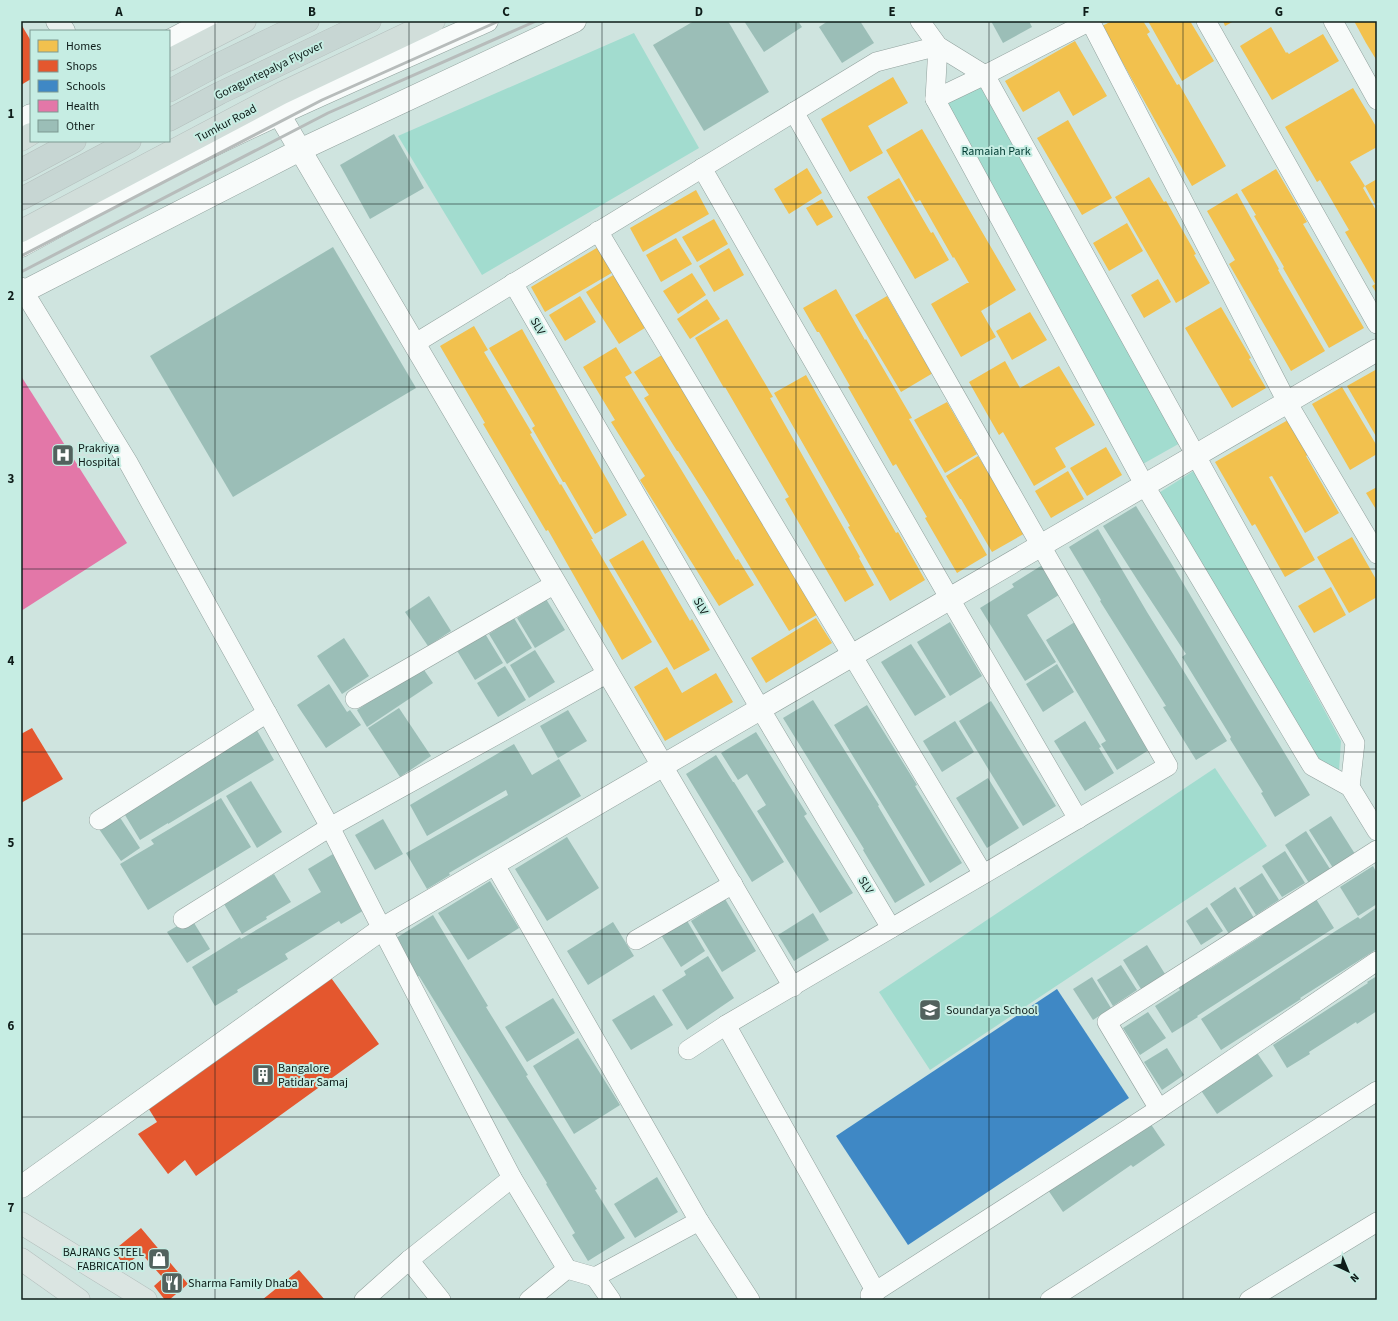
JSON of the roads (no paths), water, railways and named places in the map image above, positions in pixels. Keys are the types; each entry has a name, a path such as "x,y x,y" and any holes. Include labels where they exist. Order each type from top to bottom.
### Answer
{"highway":[{"path":"170,59 245,21"},
{"path":"170,90 219,64 308,21"},
{"name":"Goraguntepalya Flyover","path":"170,119 220,93 370,21"},
{"name":"Tumkur Road","path":"21,231 282,93 434,21"},
{"path":"21,140 30,135"},
{"path":"21,170 73,142"},
{"path":"21,199 128,142"}],"main road":[{"path":"57,21 63,30"},
{"path":"21,1223 146,1300"},
{"path":"23,1262 79,1300"}],"street":[{"path":"170,40 207,21"},
{"path":"21,246 143,180 279,114 488,21"},
{"path":"575,21 300,150 22,290 129,464 330,827 512,1178 567,1270 595,1277 611,1300"},
{"path":"920,21 938,46 985,75 1355,743 1350,786"},
{"path":"935,99 1090,21 1287,402 1377,554"},
{"path":"1206,21 1377,324"},
{"path":"1333,21 1377,100"},
{"path":"414,344 876,62 938,46"},
{"path":"938,46 935,99 1145,486 1312,766 1350,786 1377,831"},
{"path":"688,1050 891,928 1168,766 794,112"},
{"path":"279,114 793,986"},
{"path":"21,121 30,116"},
{"path":"702,168 1078,819"},
{"path":"598,232 983,874"},
{"name":"SLV","path":"513,283 761,710 891,928"},
{"path":"21,1187 382,929 761,710 1377,350"},
{"path":"355,699 555,584"},
{"path":"184,919 330,827 608,673"},
{"path":"99,820 267,713"},
{"path":"1159,1109 1107,1022 1377,850"},
{"path":"494,865 699,1222 750,1300"},
{"path":"636,940 733,884"},
{"path":"726,1026 874,1296 1159,1109 1377,961"},
{"path":"1050,1300 1377,1091"},
{"path":"364,1300 409,1260 512,1178"},
{"path":"595,1277 699,1222"},
{"path":"1249,1300 1377,1222"},
{"path":"409,1260 441,1300"},
{"path":"528,1300 567,1270"}],"railway":[{"path":"21,256 322,100 499,21"},
{"path":"21,272 328,113 536,21"}],"place":[{"name":"Prakriya Hospital","path":"63,455"},
{"name":"Soundarya School","path":"930,1010"},
{"name":"Bangalore Patidar Samaj","path":"263,1075"},
{"name":"BAJRANG STEEL FABRICATION","path":"159,1259"},
{"name":"Sharma Family Dhaba","path":"172,1283"}],"park label":[{"name":"Ramaiah Park","path":"996,151"}]}
